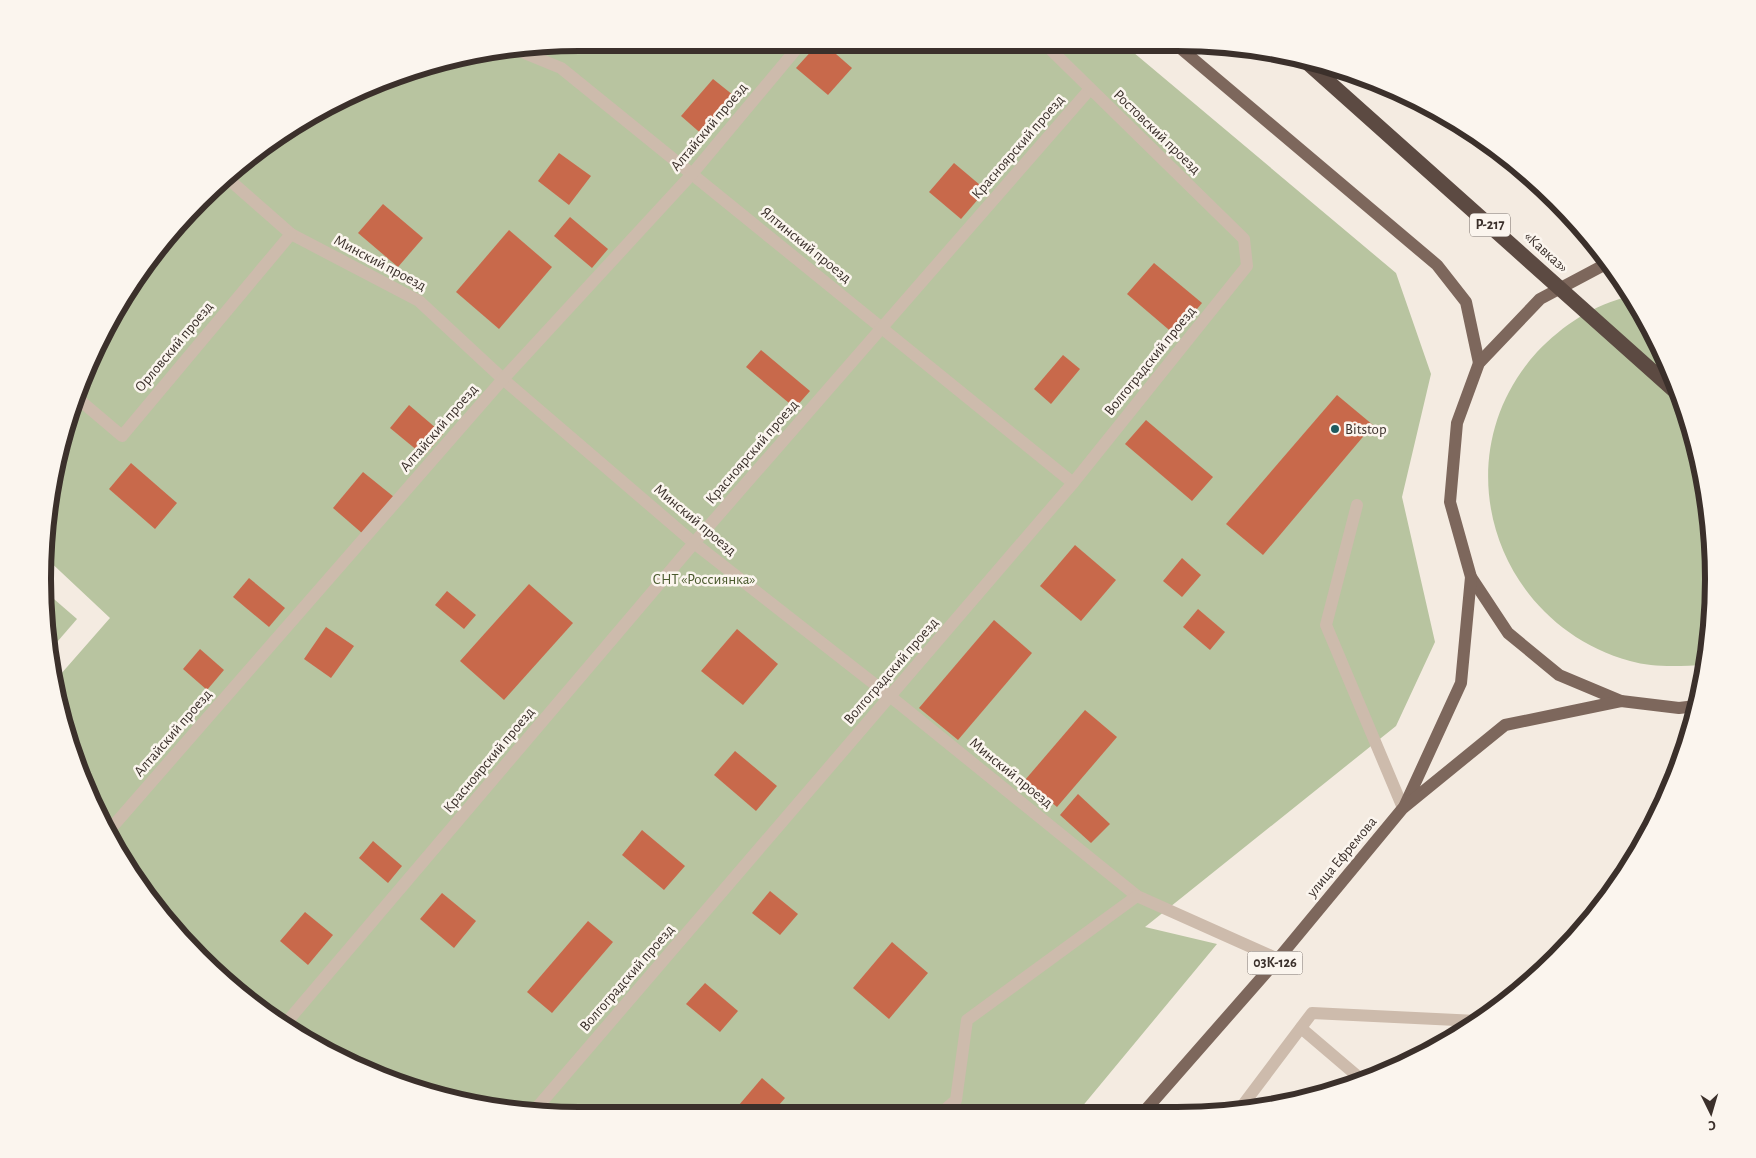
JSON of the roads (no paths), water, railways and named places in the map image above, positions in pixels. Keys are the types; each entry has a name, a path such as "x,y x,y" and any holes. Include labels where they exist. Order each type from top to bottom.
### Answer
{"highway":[{"name":"«Кавказ»","path":"1314,69 1668,385"}],"main road":[{"path":"1184,51 1437,265 1466,302 1479,363"},
{"path":"1602,266 1540,299 1479,363 1457,423 1450,502 1471,578 1508,633 1560,675 1620,701 1679,708 1689,707"},
{"path":"1404,808 1461,683 1471,578"},
{"name":"улица Ефремова","path":"1148,1107 1278,960 1404,808 1506,726 1620,701"}],"lane":[{"name":"Алтайский проезд","path":"113,826 503,379 692,174 795,51"},
{"name":"Ростовский проезд","path":"1052,51 1244,239"},
{"name":"Ялтинский проезд","path":"527,54 561,68 1073,483"},
{"name":"Красноярский проезд","path":"289,1020 694,543 1090,89"},
{"name":"Минский проезд","path":"231,182 291,234 419,300 503,379 694,543 891,697 1137,896 1278,960"},
{"name":"Орловский проезд","path":"82,402 122,436 291,234"},
{"name":"Волгоградский проезд","path":"539,1105 1073,483 1246,266 1244,239"},
{"path":"1357,505 1326,624 1404,808"},
{"path":"948,1107 956,1100 967,1020 1137,896"},
{"path":"1245,1102 1312,1013 1466,1020"},
{"path":"1301,1028 1357,1075"}],"place":[{"name":"Bitstop","path":"1335,429"}],"park label":[{"name":"СНТ «Россиянка»","path":"704,579"}]}
